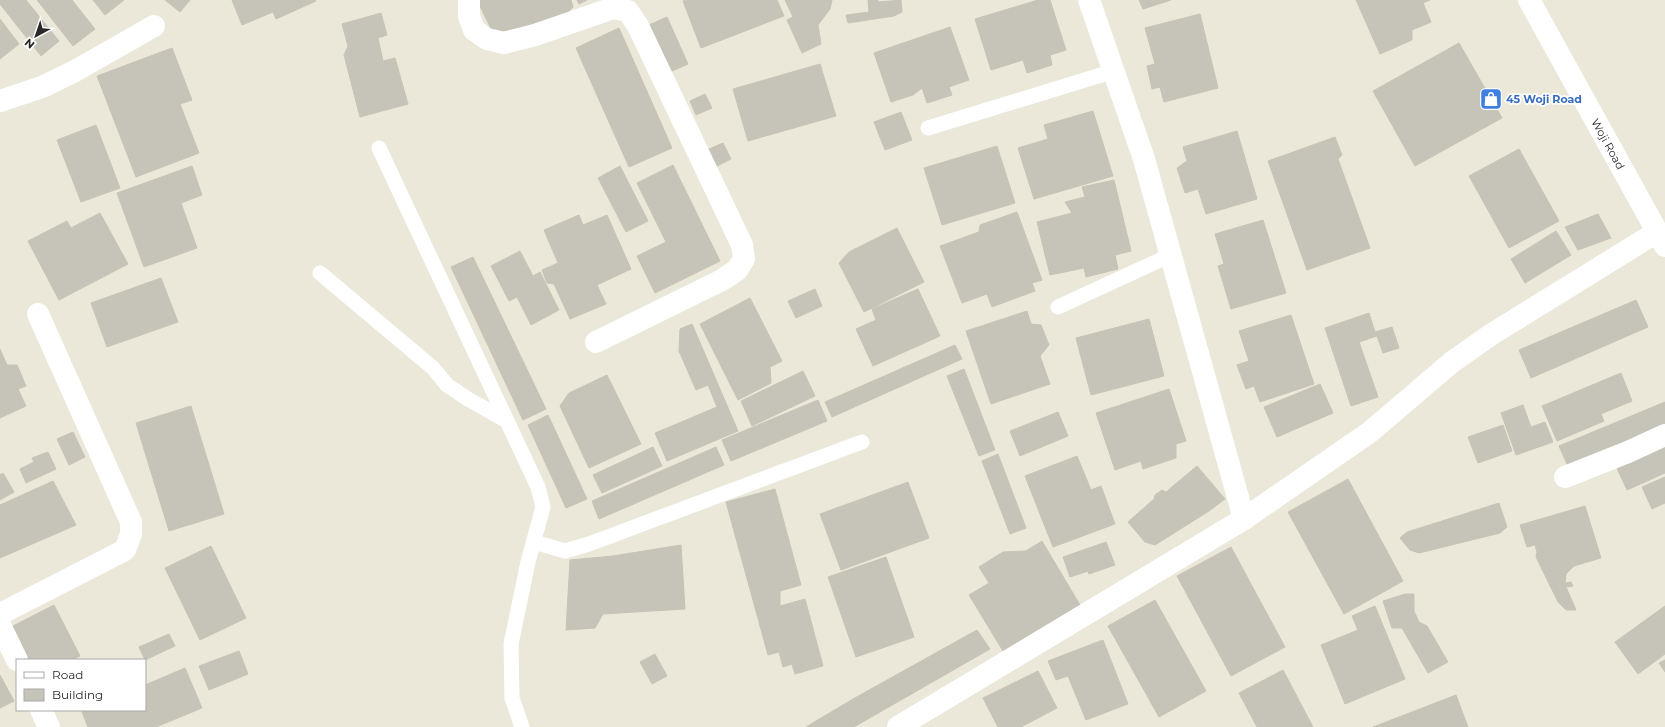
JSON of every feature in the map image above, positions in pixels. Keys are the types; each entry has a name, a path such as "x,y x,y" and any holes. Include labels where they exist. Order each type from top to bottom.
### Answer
{"street":[{"path":"468,0 469,16 474,30 487,39 504,43 535,35 613,8 628,11 638,26 742,245 744,259 737,270 722,280 596,342"},
{"path":"1089,0 1144,159 1244,519"},
{"name":"Woji Road","path":"1529,0 1662,236"},
{"path":"0,101 42,87 75,71 154,26"},
{"path":"898,727 1244,519 1370,432 1452,362 1492,334 1662,236"},
{"path":"0,614 125,550 131,534 131,522 38,314"},
{"path":"1565,477 1628,452 1665,435"},
{"path":"0,625 17,659"},
{"path":"41,711 49,727"}],"lane":[{"path":"928,128 1114,71"},
{"path":"378,148 538,488 543,507 511,644 512,698 522,727"},
{"path":"1058,307 1171,255"},
{"path":"320,273 434,368 447,385 468,399 507,421"},
{"path":"534,542 565,551 589,544 862,442"}],"building":[{"path":"0,0 26,0 59,41 41,56 0,4"},
{"path":"37,0 72,0 95,29 73,46"},
{"path":"93,0 124,0 105,15"},
{"path":"165,0 190,0 180,12"},
{"path":"232,0 316,1 276,19 273,12 242,25"},
{"path":"477,0 571,0 573,7 561,19 493,33"},
{"path":"577,0 587,0 579,4"},
{"path":"777,0 784,16 701,48 683,1"},
{"path":"785,0 832,0 830,9 818,25 821,44 802,53 787,20 793,17"},
{"path":"868,0 878,0 878,2 901,0 902,12 894,16 848,23 846,15 869,12"},
{"path":"1038,0 1050,0 1066,50 1050,55 1052,65 1027,73 1023,60 991,70 975,19"},
{"path":"1139,0 1171,0 1143,9"},
{"path":"1356,0 1430,0 1423,3 1431,22 1412,30 1412,40 1380,54"},
{"path":"381,13 387,35 378,38 383,61 395,58 408,104 360,117 344,55 348,46 342,24"},
{"path":"1200,14 1218,88 1164,102 1160,87 1152,89 1147,66 1155,64 1145,28"},
{"path":"667,17 688,64 670,72 649,25"},
{"path":"0,19 19,44 0,59"},
{"path":"950,27 969,80 949,87 952,95 927,103 922,88 913,95 891,102 874,53"},
{"path":"619,28 672,148 629,167 576,48"},
{"path":"1459,43 1502,118 1415,166 1373,91"},
{"path":"172,48 192,100 180,104 199,153 136,177 97,76"},
{"path":"820,64 836,116 748,141 733,89"},
{"path":"705,94 712,108 696,115 690,101"},
{"path":"1093,111 1113,176 1034,199 1018,148 1048,139 1044,125"},
{"path":"901,112 912,140 885,150 874,122"},
{"path":"96,125 120,188 81,202 57,140"},
{"path":"1237,131 1257,199 1206,214 1198,189 1185,193 1177,168 1187,161 1183,147"},
{"path":"1335,137 1342,155 1338,159 1370,248 1307,270 1268,161"},
{"path":"723,143 731,159 715,167 707,150"},
{"path":"997,146 1015,203 942,225 924,168"},
{"path":"1519,149 1559,221 1509,248 1469,176"},
{"path":"673,165 720,261 655,293 637,256 666,242 637,183"},
{"path":"192,166 202,195 181,203 197,248 144,267 117,193"},
{"path":"620,166 648,221 626,232 598,178"},
{"path":"1114,180 1131,251 1115,255 1118,269 1086,277 1084,268 1050,275 1037,222 1072,213 1065,202 1085,197 1082,187"},
{"path":"1017,212 1042,280 1032,283 1035,291 992,307 987,294 962,303 940,246 979,232 980,225"},
{"path":"100,213 128,264 59,300 28,241 67,221 71,228"},
{"path":"1598,214 1611,238 1578,250 1565,227"},
{"path":"579,215 583,225 607,215 631,269 597,285 606,304 570,319 554,284 547,283 542,270 558,263 544,230"},
{"path":"1263,220 1286,293 1231,309 1218,266 1224,264 1215,234"},
{"path":"897,228 924,282 864,312 839,263 849,252"},
{"path":"1556,231 1571,255 1525,283 1511,259"},
{"path":"520,251 533,276 540,272 559,310 531,325 517,297 509,301 491,266"},
{"path":"473,257 546,409 523,420 451,267"},
{"path":"161,278 178,322 107,347 91,303"},
{"path":"815,289 822,306 796,318 788,301"},
{"path":"918,289 940,336 873,366 856,329 876,320 872,309"},
{"path":"750,298 782,361 770,367 771,383 738,400 700,324"},
{"path":"1636,300 1648,327 1531,378 1519,350"},
{"path":"1027,311 1031,324 1041,325 1049,345 1040,356 1050,384 991,404 966,331"},
{"path":"1369,313 1375,332 1392,327 1399,348 1383,353 1377,336 1359,342 1378,397 1351,406 1325,328"},
{"path":"1291,315 1314,384 1260,402 1254,386 1246,389 1237,365 1249,361 1239,331"},
{"path":"1149,319 1164,376 1091,395 1076,338"},
{"path":"692,324 738,431 667,461 655,433 717,407 708,385 696,390 679,351 680,329"},
{"path":"955,345 962,359 832,417 825,402"},
{"path":"0,349 7,365 17,365 26,386 18,389 26,406 0,418"},
{"path":"964,369 995,450 979,456 947,376"},
{"path":"803,371 815,396 752,426 741,401"},
{"path":"1621,373 1632,401 1601,414 1604,421 1557,441 1542,406"},
{"path":"607,375 641,444 589,468 560,406 569,393"},
{"path":"1320,384 1333,413 1277,437 1264,407"},
{"path":"1169,389 1186,441 1176,444 1176,458 1143,469 1141,461 1115,470 1096,413"},
{"path":"818,400 827,421 731,461 722,440"},
{"path":"1665,402 1665,426 1568,466 1559,446"},
{"path":"1523,405 1531,427 1545,422 1553,442 1516,455 1501,413"},
{"path":"191,406 224,514 169,531 136,423"},
{"path":"1058,412 1068,436 1020,456 1010,431"},
{"path":"548,415 587,499 566,508 528,425"},
{"path":"1503,425 1512,451 1478,463 1468,437"},
{"path":"73,432 85,457 69,465 57,439"},
{"path":"1665,442 1665,473 1627,490 1615,464"},
{"path":"653,447 662,466 602,493 593,475"},
{"path":"716,447 724,465 599,519 592,501"},
{"path":"48,452 56,469 26,483 20,469 34,462 32,458"},
{"path":"998,454 1026,528 1010,534 982,461"},
{"path":"1077,456 1091,490 1101,486 1115,524 1053,547 1025,476"},
{"path":"1197,466 1225,499 1209,511 1155,545 1145,542 1128,522 1154,499 1155,495 1162,490 1166,492"},
{"path":"3,473 14,492 0,500 0,475"},
{"path":"1665,477 1665,503 1652,509 1642,487"},
{"path":"1348,479 1403,581 1344,614 1288,512"},
{"path":"53,481 76,525 0,558 0,505"},
{"path":"908,482 929,538 841,570 820,514"},
{"path":"775,489 801,585 780,591 780,606 805,599 823,666 795,674 792,664 783,667 779,652 768,655 726,502"},
{"path":"1499,503 1507,527 1500,533 1419,553 1410,550 1400,538 1407,532"},
{"path":"1585,506 1601,558 1574,566 1566,574 1565,583 1571,582 1573,586 1566,587 1576,610 1566,610 1558,602 1536,557 1537,552 1535,545 1527,547 1520,525"},
{"path":"1042,541 1080,605 1003,651 969,595 989,583 979,567 1003,552 1026,551"},
{"path":"1106,542 1115,565 1089,574 1088,571 1070,577 1063,557"},
{"path":"681,545 685,609 603,614 595,628 566,630 570,560 613,556"},
{"path":"211,546 246,618 200,640 165,568"},
{"path":"1231,547 1285,647 1231,676 1177,576"},
{"path":"886,557 914,637 856,657 828,577"},
{"path":"1405,594 1414,594 1414,611 1419,622 1427,626 1448,662 1428,673 1402,628 1392,628 1383,601"},
{"path":"1155,600 1206,691 1159,717 1108,626"},
{"path":"54,605 80,656 74,659 25,659 9,628"},
{"path":"1375,606 1405,679 1345,704 1321,645 1358,630 1352,616"},
{"path":"1665,606 1665,654 1638,674 1615,642"},
{"path":"977,630 990,649 866,720 853,699"},
{"path":"169,634 175,646 146,660 139,647"},
{"path":"1103,640 1128,704 1086,720 1068,676 1056,680 1048,661"},
{"path":"239,651 248,674 209,690 199,666"},
{"path":"655,654 667,676 652,684 640,662"},
{"path":"1665,660 1665,672 1659,663"},
{"path":"185,668 202,708 156,727 88,727 82,712 84,711 146,711 146,685"},
{"path":"1283,670 1313,727 1257,727 1239,693"},
{"path":"1038,671 1057,708 1021,727 998,727 983,698"},
{"path":"0,675 14,701 0,708"},
{"path":"1456,695 1468,727 1373,727"},
{"path":"853,699 866,720 854,727 806,727"}],"place":[{"name":"45 Woji Road","path":"1491,99"}]}
